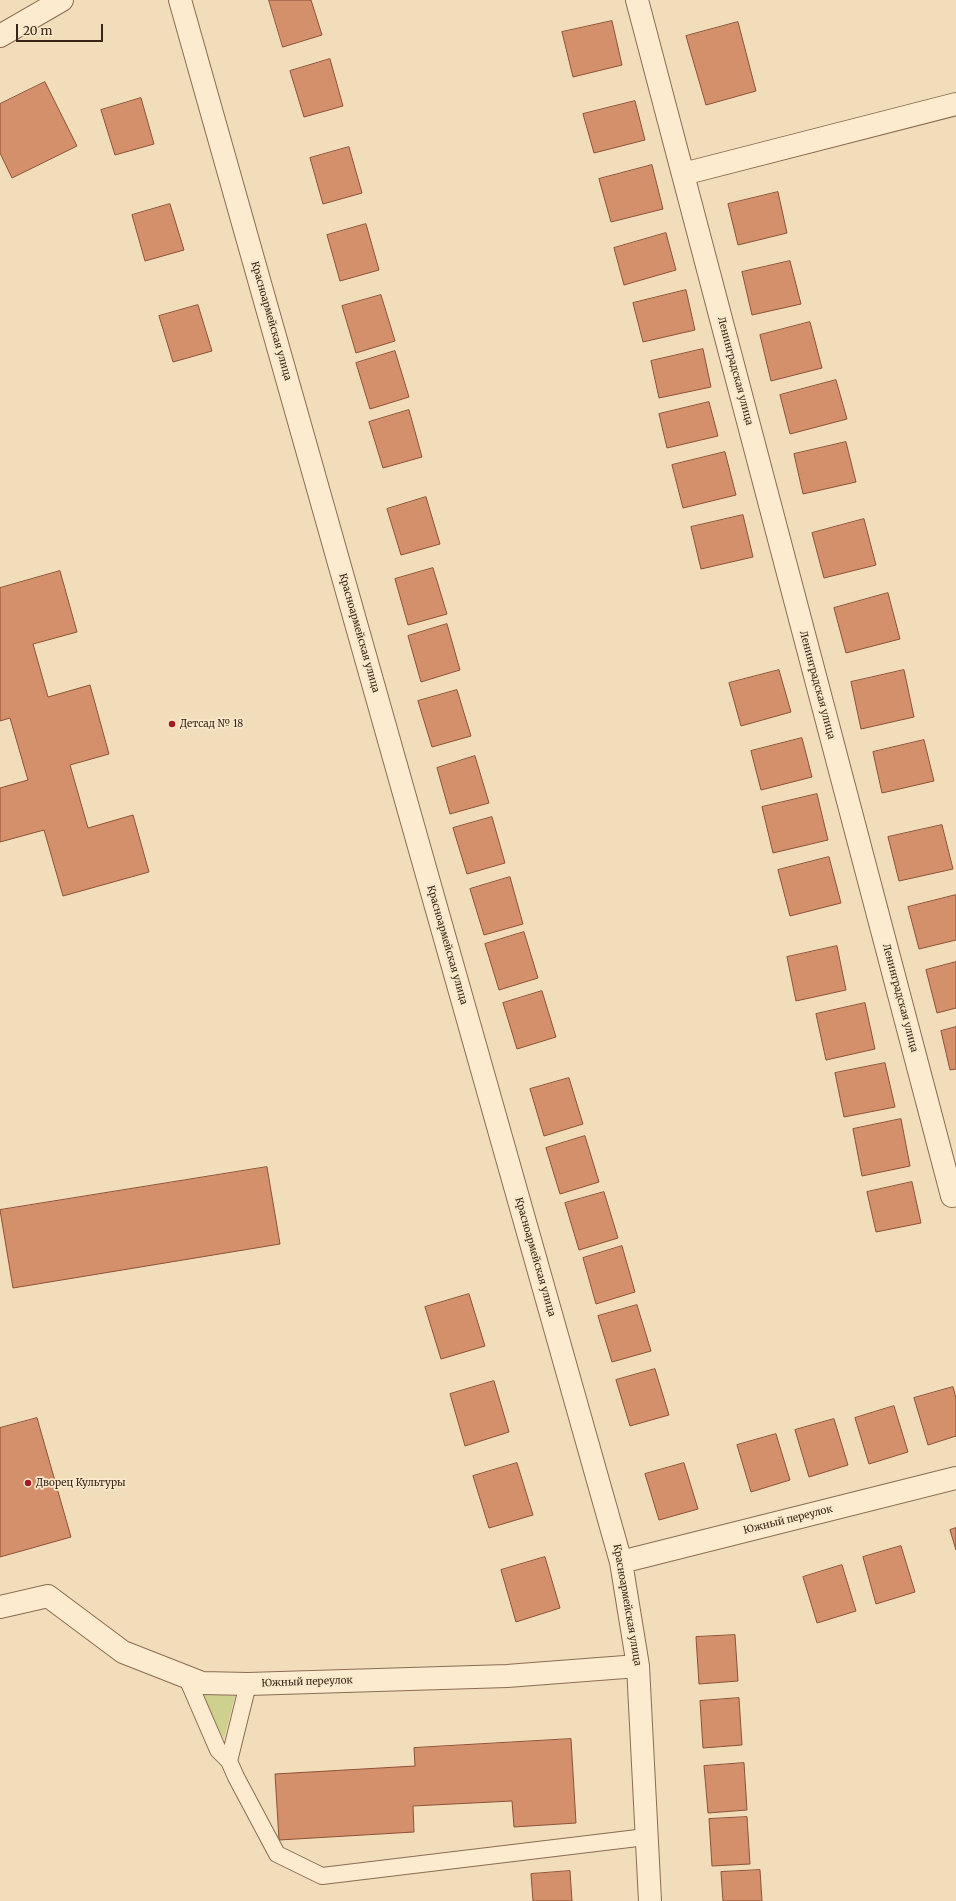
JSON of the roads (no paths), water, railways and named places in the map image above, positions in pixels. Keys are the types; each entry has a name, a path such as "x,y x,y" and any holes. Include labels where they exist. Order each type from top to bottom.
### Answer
{"street":[{"path":"0,36 62,0"},
{"name":"Красноармейская улица","path":"180,0 621,1562 638,1666 650,1901"},
{"name":"Ленинградская улица","path":"637,0 952,1196"},
{"path":"683,174 956,104"},
{"name":"Южный переулок","path":"621,1562 956,1478"},
{"name":"Южный переулок","path":"0,1607 48,1596 123,1652 202,1683 248,1684 507,1676 638,1666"}],"lane":[{"path":"186,1676 218,1750 229,1761 277,1854 322,1876 646,1837"},
{"path":"229,1761 248,1684"}],"place":[{"name":"Детсад № 18","path":"172,724"},
{"name":"Дворец Культуры","path":"28,1483"}]}
